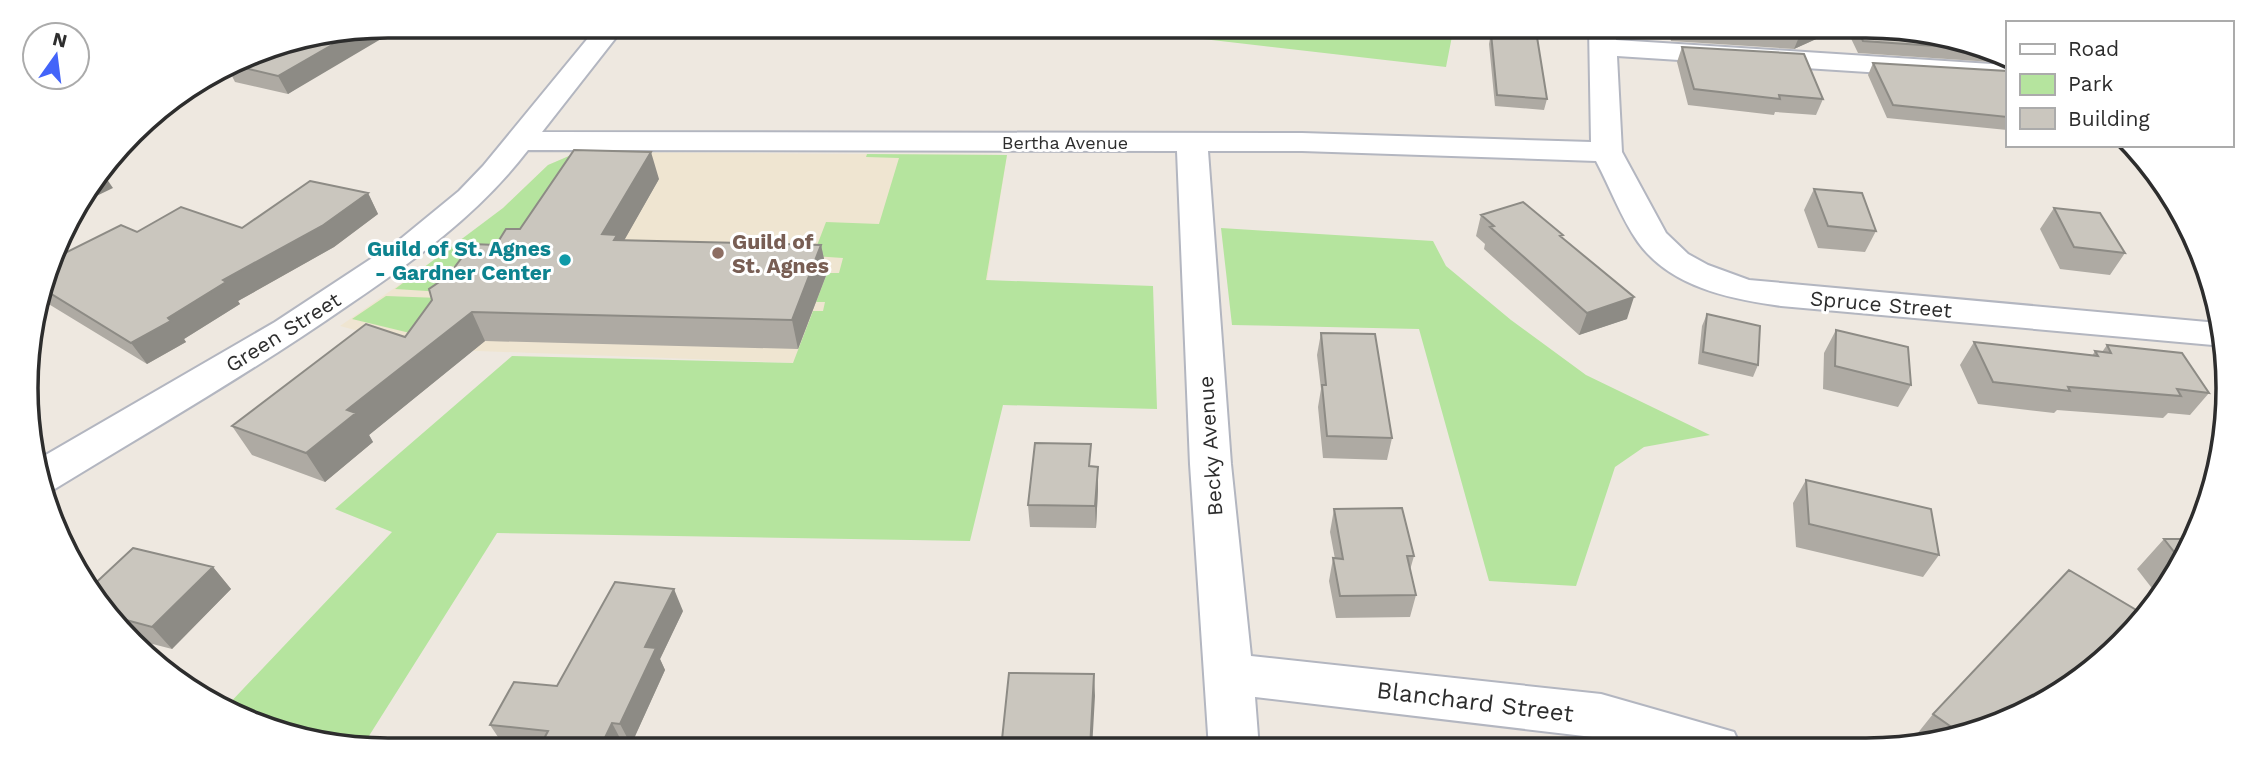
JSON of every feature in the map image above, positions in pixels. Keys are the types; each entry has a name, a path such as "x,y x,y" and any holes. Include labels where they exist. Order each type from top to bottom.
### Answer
{"street":[{"name":"Green Street","path":"47,465 240,360 372,277 421,240 470,198 522,141 603,38"},
{"path":"1603,38 1607,152"},
{"path":"1614,38 2006,73"},
{"name":"Bertha Avenue","path":"522,141 1314,143 1607,152"},
{"name":"Becky Avenue","path":"1192,142 1207,416 1221,601 1231,674 1234,738"},
{"name":"Spruce Street","path":"1607,152 1653,238 1682,265 1724,284 1781,295 2211,334"},
{"name":"Blanchard Street","path":"1231,674 1601,716 1680,738"}],"shaded area":[{"name":"Guild of St. Agnes","path":"600,152 1007,155 974,364 795,363 426,349 340,326 452,248 503,208 548,165 569,156"}],"green space":[{"path":"1014,38 1139,38 1138,39"},
{"path":"1195,38 1452,38 1446,67"},
{"path":"600,152 531,257 454,266 449,269 451,274 443,292 395,289 503,208 548,165 569,156"},
{"path":"867,154 1007,155 986,280 1153,286 1157,409 1003,405 970,541 497,533 368,738 298,727 232,701 392,532 335,509 512,356 793,363 813,311 823,311 825,302 816,302 827,273 839,273 843,258 813,256 826,222 879,224 899,158 866,157"},
{"path":"1221,228 1433,241 1446,266 1511,320 1586,375 1710,435 1644,447 1615,467 1576,586 1489,581 1419,329 1232,325"},
{"path":"386,296 466,299 439,340 352,319"}],"building":[{"path":"1491,38 1537,38 1547,99 1497,95"},
{"path":"1862,38 1888,39 1939,46 1863,41"},
{"path":"337,42 278,76 247,69 298,50"},
{"path":"1682,47 1804,54 1823,99 1779,95 1780,99 1694,89"},
{"path":"1873,63 2006,71 2006,117 1893,105"},
{"path":"574,150 651,152 602,234 617,235 614,240 821,245 792,320 472,312 347,410 356,413 306,453 232,426 366,324 405,337 432,300 429,289 448,276 472,244 496,245 506,229 520,229"},
{"path":"310,181 368,193 322,226 223,280 226,282 168,318 171,321 131,343 51,294 66,252 121,225 137,232 181,207 242,228"},
{"path":"1814,189 1862,193 1876,231 1828,226"},
{"path":"1523,202 1634,297 1587,313 1490,227 1494,226 1481,215"},
{"path":"2054,208 2100,213 2125,253 2074,247"},
{"path":"1707,314 1760,326 1758,365 1703,352"},
{"path":"1836,330 1908,347 1911,385 1835,366"},
{"path":"1321,333 1375,334 1392,438 1327,436"},
{"path":"1974,342 2098,356 2095,351 2111,353 2107,345 2182,353 2209,393 2177,389 2181,396 2068,387 2070,391 1993,382"},
{"path":"1035,443 1091,444 1089,466 1098,467 1095,506 1028,505"},
{"path":"1806,480 1931,509 1939,555 1809,524"},
{"path":"1402,508 1414,556 1407,556 1416,595 1340,596 1333,558 1343,559 1334,509"},
{"path":"2164,539 2181,539 2175,552"},
{"path":"133,548 213,567 152,627 126,620 96,582"},
{"path":"2069,570 2136,610 2096,652 2040,692 1999,712 1953,728 1933,714"},
{"path":"615,582 674,589 645,647 656,648 620,724 612,723 605,738 544,738 548,731 490,725 514,682 557,686"},
{"path":"1009,673 1094,674 1091,738 1002,738"}],"place":[{"name":"Guild of St. Agnes","path":"718,253"},
{"name":"Guild of St. Agnes - Gardner Center","path":"565,260"}]}
